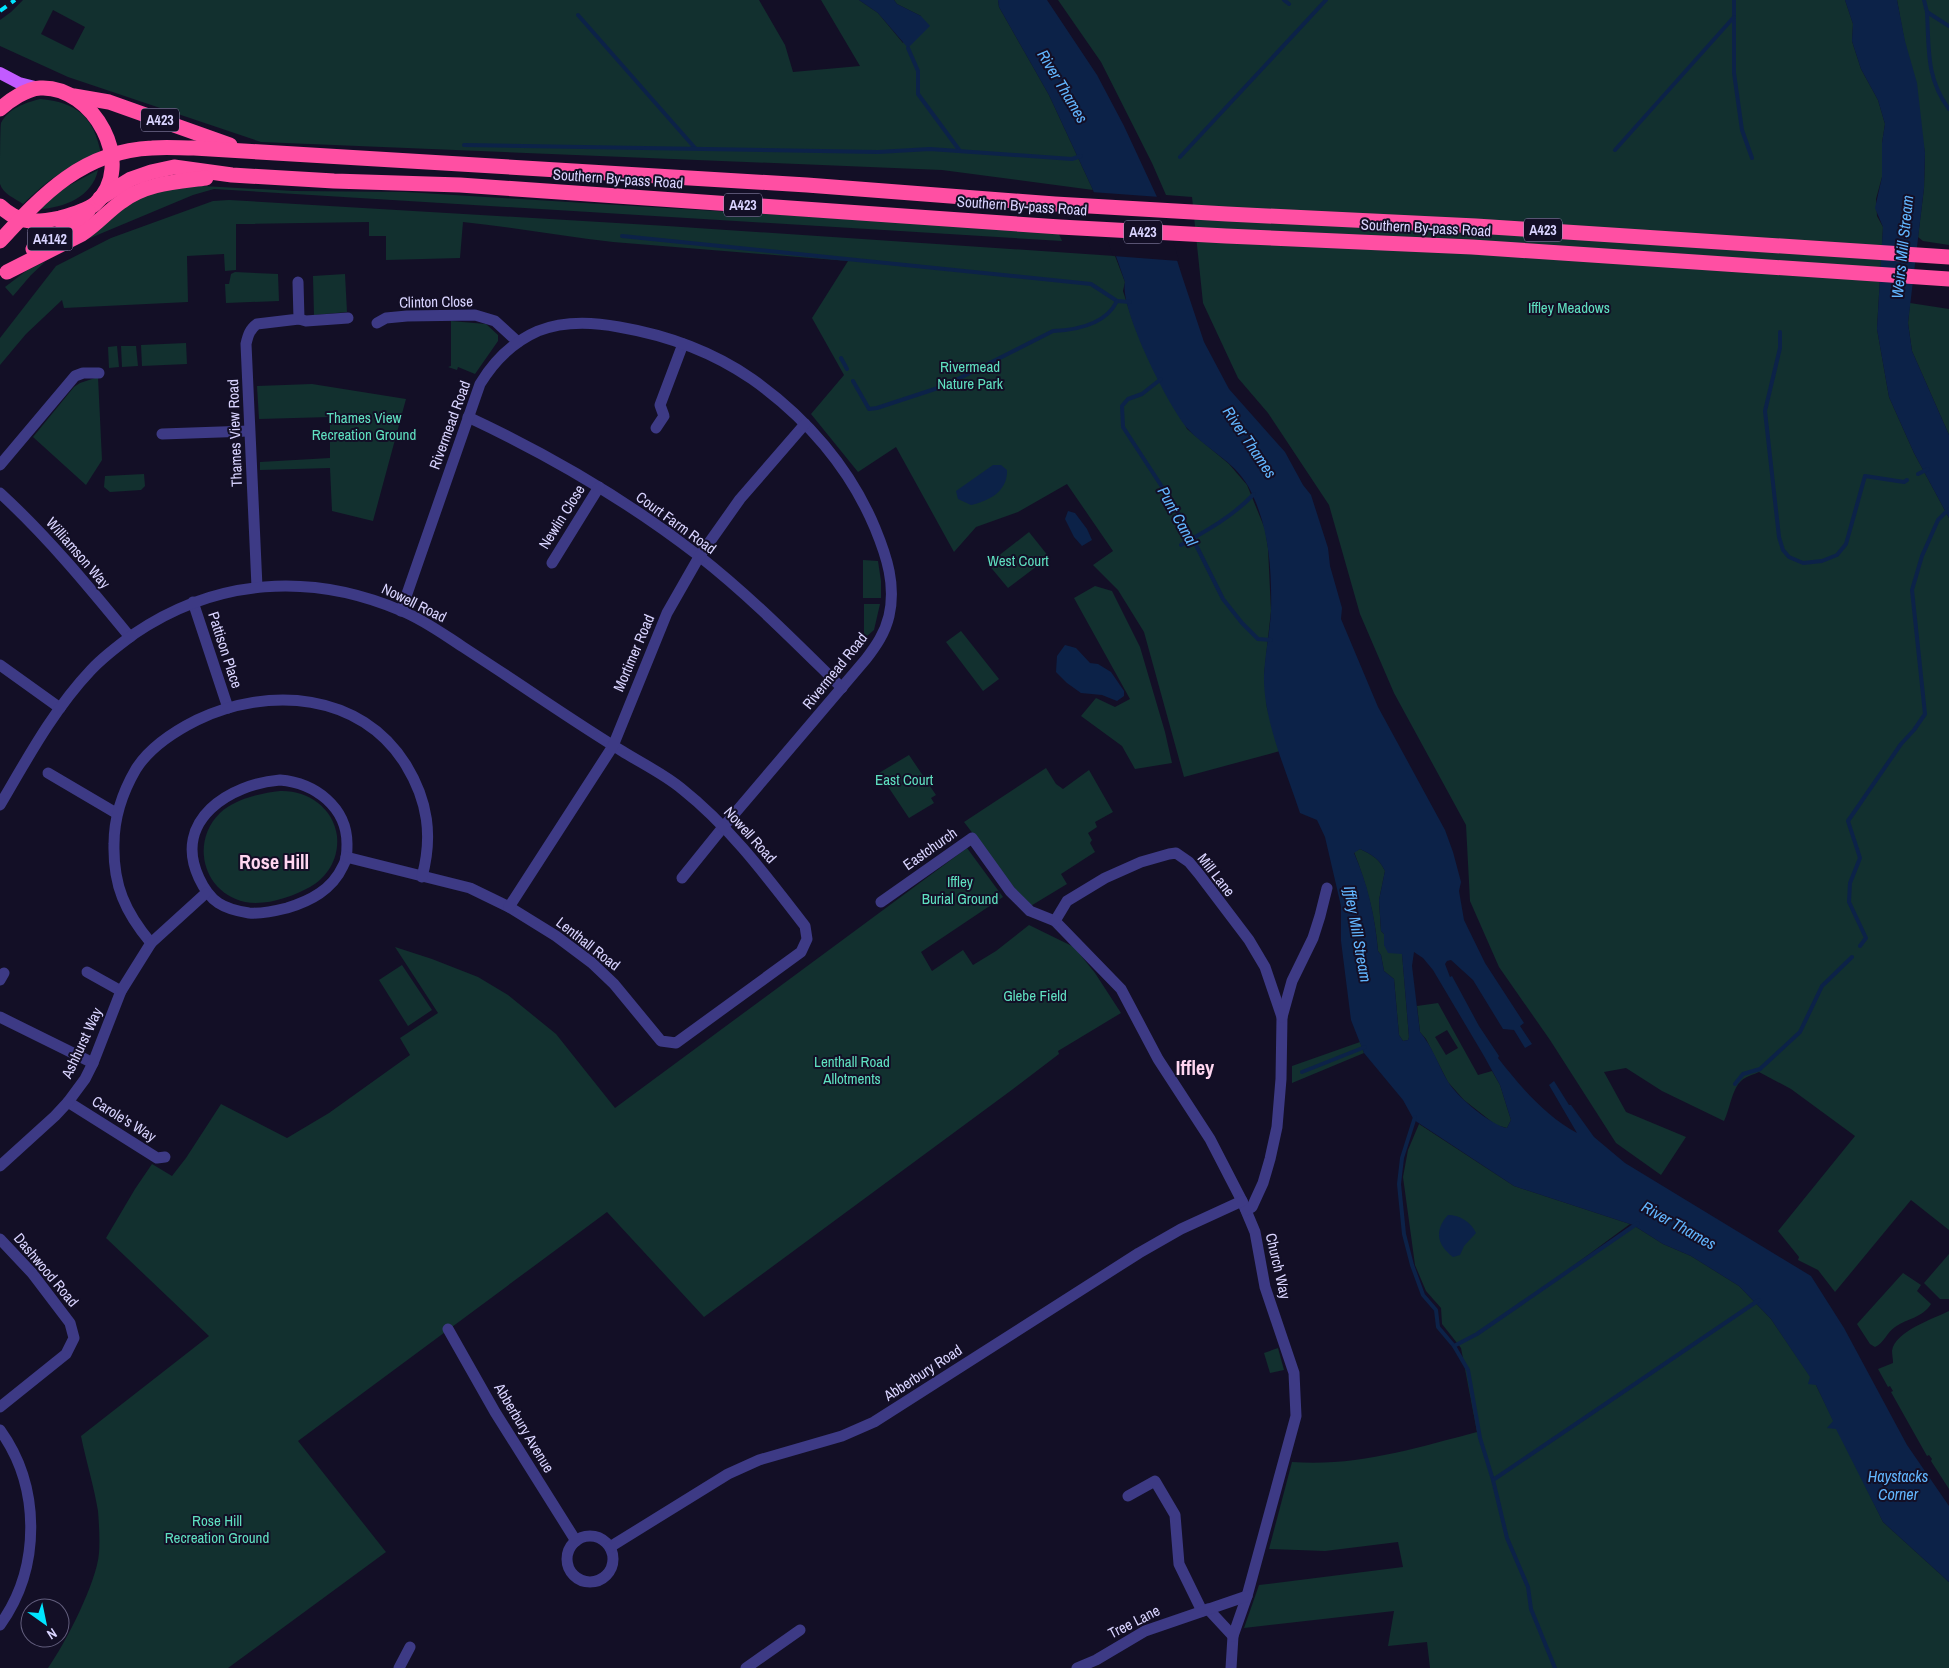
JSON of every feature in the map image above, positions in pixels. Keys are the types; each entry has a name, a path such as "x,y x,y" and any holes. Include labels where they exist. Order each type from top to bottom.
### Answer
{"highway":[{"name":"Southern By-pass Road","path":"40,88 58,90 70,95 109,102 248,152"},
{"path":"0,109 20,95 40,88"},
{"path":"0,206 11,216 20,220 45,221 60,218 75,214 96,202 108,183 113,167 112,156 103,128 91,113 70,95"},
{"name":"Southern By-pass Road","path":"112,156 151,148 248,152 807,185 1055,204 1476,226 1947,257"},
{"name":"A423","path":"20,220 37,201 64,178 112,156"},
{"name":"Southern By-pass Road","path":"96,202 131,179 152,172 174,168 232,175 334,182 460,186 1060,227 1472,247 1946,278"},
{"path":"4,275 82,234 123,201 144,190 170,182 232,175"},
{"name":"A4142","path":"4,275 33,249 74,224 96,202"},
{"name":"A4142","path":"0,241 20,220"}],"main road":[{"path":"0,74 19,84 40,88"}],"street":[{"path":"298,282 299,319"},
{"name":"Clinton Close","path":"377,323 386,318 406,316 475,315 495,322 518,342"},
{"name":"Thames View Road","path":"257,587 249,431 246,344 248,335 257,324 299,319 306,321 348,318"},
{"name":"Rivermead Road","path":"402,611 480,384 487,372 500,358 518,342 538,331 571,323 608,325 636,330 683,344 714,357 751,379 790,409 838,462 854,486 884,547 891,583 889,617 877,645 866,659 682,878"},
{"path":"656,428 664,416 660,405 683,344"},
{"path":"0,465 75,376 83,373 99,373"},
{"name":"Court Farm Road","path":"468,417 534,450 599,487 651,521 699,557 770,617 842,688"},
{"name":"Mortimer Road","path":"509,907 613,746 667,613 699,557 740,499 805,424"},
{"path":"162,434 249,431"},
{"name":"Newlin Close","path":"552,563 599,487"},
{"name":"Williamson Way","path":"0,493 27,517 130,637"},
{"name":"Nowell Road","path":"0,805 60,708 92,669 112,650 130,637 173,610 218,594 257,587 299,586 331,589 364,597 402,611 434,628 613,746 680,787 724,826 750,854 805,926"},
{"name":"Pattison Place","path":"194,602 228,708"},
{"path":"0,665 60,708"},
{"path":"151,943 138,928 121,896 113,864 116,813 137,768 155,748 178,731 207,716 228,708 260,701 307,702 334,708 360,721 378,733 402,758 412,774 421,797 429,836 426,863 422,877"},
{"path":"48,773 116,813"},
{"path":"280,780 291,781 309,786 322,794 342,818 347,838 344,866 335,880 319,895 302,903 260,913 239,910 217,902 206,893 198,874 193,843 203,817 219,801 256,784 280,780"},
{"name":"Eastchurch","path":"881,902 972,838 1010,890 1030,911 1055,921"},
{"name":"Mill Lane","path":"1055,921 1067,901 1105,878 1141,862 1176,854 1189,862 1248,940 1265,967 1282,1017"},
{"name":"Lenthall Road","path":"346,857 470,888 509,907 556,936 592,963 614,984 662,1041 676,1043 801,952 807,939 805,926"},
{"name":"Mill Lane","path":"1244,1205 1252,1207 1263,1183 1277,1127 1281,1093 1282,1017 1292,981 1320,916 1327,888"},
{"name":"Ashhurst Way","path":"0,1166 68,1102 85,1079 121,991 151,943 206,893"},
{"name":"Church Way","path":"1055,921 1121,989 1158,1060 1210,1139 1244,1205 1255,1232 1265,1287 1294,1373 1296,1416 1247,1596 1233,1636 1231,1668"},
{"path":"87,972 121,991"},
{"path":"0,1017 93,1063"},
{"name":"Carole's Way","path":"68,1102 158,1158 165,1156"},
{"name":"Abberbury Road","path":"610,1547 728,1474 759,1460 842,1436 874,1422 1139,1253 1181,1229 1244,1205"},
{"name":"Dashwood Road","path":"0,1239 32,1273 70,1323 74,1338 66,1354 0,1407"},
{"name":"Abberbury Avenue","path":"448,1329 495,1412 576,1541"},
{"path":"0,1430 12,1446 26,1480 31,1518 29,1554 20,1585 0,1625"},
{"path":"1128,1496 1155,1481 1175,1514 1179,1564 1205,1610 1233,1636"},
{"path":"591,1536 605,1541 610,1547 613,1561 607,1574 594,1581 587,1582 574,1574 568,1561 568,1554 576,1541 591,1536"},
{"name":"Tree Lane","path":"1077,1668 1096,1660 1145,1631 1247,1596"},
{"path":"746,1668 800,1630"},
{"path":"399,1668 410,1647"}],"green space":[{"path":"23,0 759,0 785,45 793,72 860,66 821,0 859,0 878,13 903,43 921,16 897,4 894,0 998,0 999,7 1049,95 1093,190 942,170 261,142 68,77 0,46 0,20","holes":["53,10 85,27 73,50 41,34"]},
{"name":"Iffley Meadows","path":"1058,0 1845,0 1853,24 1852,41 1861,69 1878,100 1885,124 1882,143 1882,177 1876,199 1877,216 1883,227 1877,329 1889,397 1914,453 1949,518 1949,1230 1911,1200 1835,1292 1818,1270 1798,1260 1799,1257 1778,1231 1855,1136 1791,1089 1759,1072 1745,1078 1738,1085 1724,1121 1662,1091 1626,1068 1604,1072 1626,1112 1686,1137 1661,1175 1616,1143 1550,1040 1499,967 1470,901 1466,825 1394,693 1360,614 1329,505 1268,413 1238,378 1203,303 1192,197 1166,195 1101,62"},
{"path":"1897,0 1949,0 1949,245 1923,241 1918,237 1924,188 1925,153"},
{"path":"40,99 64,104 82,114 94,130 101,154 78,163 59,174 41,187 23,204 7,193 0,184 1,123 8,113 23,104"},
{"path":"98,170 90,187 76,199 58,206 39,209 66,187"},
{"path":"185,185 294,191 406,192 1058,232 1062,241 214,189 193,195 83,241 119,210 145,194"},
{"name":"Rivermead Nature Park","path":"229,200 667,226 1115,256 1125,282 1123,291 1133,322 1187,429 1229,464 1247,485 1265,529 1268,548 1271,611 1264,675 1267,708 1280,751 1184,777 1144,632 1118,590 1093,565 1113,551 1067,484 1018,512 976,527 954,552 896,447 858,472 811,414 844,375 812,318 848,261 613,242 463,222 460,258 386,260 386,236 369,236 369,222 236,224 236,270 225,271 224,254 187,256 188,302 64,308 62,300 26,334 0,365 0,338 56,266 111,238 213,201"},
{"path":"46,261 13,296 5,287 26,271"},
{"path":"235,272 278,274 279,301 226,303 225,284 229,284 231,274"},
{"path":"345,274 347,312 314,315 313,276"},
{"path":"1910,303 1949,309 1949,435 1912,351 1908,323"},
{"path":"451,321 486,324 498,335 498,341 475,374 458,367 457,370 448,367 451,366"},
{"path":"186,343 187,364 142,366 141,345"},
{"path":"117,346 119,367 109,368 108,347"},
{"path":"121,346 136,346 138,366 122,367"},
{"path":"98,377 102,460 86,485 33,437 74,387"},
{"name":"Thames View Recreation Ground","path":"312,384 406,399 373,521 332,511 330,468 260,470 260,462 330,458 330,417 259,419 257,386"},
{"path":"144,474 145,486 141,490 110,492 104,487 105,476"},
{"name":"West Court","path":"1029,532 1049,557 1008,588 988,564"},
{"path":"863,560 878,561 881,598 863,598"},
{"path":"1095,586 1112,591 1140,647 1172,763 1135,769 1122,746 1081,716 1096,698 1115,707 1130,699 1074,598"},
{"path":"864,604 880,604 874,630 867,636 864,635"},
{"path":"961,631 999,679 983,691 946,642"},
{"name":"East Court","path":"909,755 936,795 931,798 934,803 909,818 879,773"},
{"path":"1046,768 1056,784 1063,789 1089,770 1113,812 1095,822 1097,827 1088,833 1092,840 1090,843 1095,852 1061,874 1067,884 1029,907 964,822"},
{"path":"280,791 290,791 309,797 317,802 330,817 335,826 337,836 336,851 331,865 317,883 287,897 270,902 253,903 231,897 219,888 211,878 206,865 204,852 205,838 211,825 226,808 241,800"},
{"path":"967,848 1003,897 921,952 932,971 963,950 973,965 996,951 1029,925 1074,947 1095,973 1121,1013 1058,1051 1059,1054 1009,1092 704,1317 607,1212 298,1441 386,1552 228,1668 48,1668 60,1648 70,1648 70,1630 93,1580 99,1553 98,1511 81,1436 209,1336 106,1238 152,1164 172,1176 221,1104 287,1138 329,1113 410,1055 400,1038 438,1013 395,947 478,977 508,995 556,1034 615,1108"},
{"path":"1360,849 1375,858 1385,871 1379,900 1381,931 1384,934 1384,945 1402,953 1408,1040 1403,1041 1399,1035 1394,979 1384,971 1381,955 1378,951 1370,901 1354,852"},
{"path":"402,965 432,1010 408,1026 379,980"},
{"path":"1438,1003 1478,1075 1492,1071 1500,1085 1511,1120 1507,1128 1496,1125 1487,1118 1464,1100 1448,1082 1426,1039 1420,1032 1417,1006","holes":["1447,1030 1458,1048 1446,1055 1435,1037"]},
{"path":"1360,1042 1364,1053 1292,1083 1292,1066"},
{"path":"1419,1124 1514,1186 1630,1224 1508,1314 1633,1225 1663,1244 1691,1256 1739,1286 1771,1319 1816,1385 1883,1522 1949,1582 1949,1668 1430,1668 1427,1642 1388,1646 1394,1611 1244,1628 1259,1585 1403,1567 1398,1542 1325,1551 1269,1549 1292,1462 1316,1463 1363,1459 1409,1450 1477,1432 1461,1348 1442,1324 1441,1308 1426,1291 1415,1265 1403,1177 1408,1150"},
{"path":"1949,1254 1949,1299 1940,1299 1924,1283"},
{"path":"1903,1273 1921,1285 1917,1291 1931,1304 1919,1315 1892,1329 1881,1343 1875,1347 1870,1344 1857,1324"},
{"path":"1949,1311 1949,1489 1931,1461 1932,1459 1929,1455 1927,1456 1891,1392 1893,1391 1890,1386 1888,1387 1878,1369 1893,1363 1892,1351 1900,1337 1916,1326"},
{"path":"1278,1348 1284,1370 1270,1373 1264,1353"}],"water":[{"path":"859,0 894,0 897,4 921,16 930,26 908,48 878,13"},
{"path":"998,0 1047,0 1097,75 1124,126 1157,197 1204,342 1229,389 1285,452 1303,485 1311,495 1328,548 1330,566 1342,608 1341,619 1378,707 1445,830 1461,882 1459,891 1464,920 1485,963 1524,1023 1520,1026 1532,1044 1525,1048 1514,1030 1503,1029 1473,980 1451,960 1447,961 1445,964 1450,977 1452,976 1479,1026 1499,1056 1498,1058 1534,1100 1565,1126 1577,1133 1549,1085 1554,1081 1569,1105 1571,1105 1594,1137 1625,1163 1811,1276 1844,1328 1907,1445 1949,1506 1949,1582 1883,1522 1836,1429 1827,1428 1833,1421 1816,1385 1808,1384 1810,1377 1771,1319 1739,1286 1691,1256 1663,1244 1633,1225 1514,1186 1414,1120 1403,1100 1364,1053 1351,1020 1341,941 1341,906 1325,837 1317,820 1300,813 1276,745 1267,710 1264,675 1270,619 1271,579 1268,547 1261,516 1242,477 1228,462 1188,429 1169,401 1158,380 1137,334 1125,295 1125,282 1093,190 1049,95 999,7","holes":["1360,849 1375,858 1385,871 1379,900 1381,931 1384,934 1384,945 1388,953 1402,954 1408,1040 1403,1041 1399,1035 1394,979 1384,971 1381,955 1378,951 1370,901 1354,853","1414,952 1423,958 1433,970 1500,1085 1511,1120 1507,1128 1500,1126 1483,1115 1457,1093 1447,1080 1420,1032 1412,966"]},
{"name":"Weirs Mill Stream","path":"1845,0 1897,0 1905,41 1917,83 1925,153 1924,188 1908,323 1912,351 1949,435 1949,518 1914,453 1889,397 1877,329 1883,227 1875,208 1882,177 1882,143 1885,124 1878,100 1861,69 1852,41 1853,24"},
{"path":"993,465 1001,465 1007,470 1004,484 996,494 991,498 971,505 958,499 956,491"},
{"path":"1068,511 1075,513 1087,529 1092,540 1082,546 1074,537 1065,519"},
{"path":"1065,645 1076,648 1090,663 1098,664 1111,672 1124,691 1124,696 1117,701 1102,695 1081,693 1067,683 1056,672 1057,656"},
{"path":"1448,1215 1457,1216 1465,1220 1476,1233 1464,1246 1460,1255 1453,1257 1444,1247 1439,1237 1441,1226"}],"pier":[{"path":"1091,192 1160,197 1179,261 1113,256"}],"waterway":[{"path":"1284,0 1289,4"},
{"path":"1180,157 1326,0"},
{"path":"1734,0 1734,73 1742,130 1752,158"},
{"path":"1924,0 1927,12 1949,26"},
{"path":"1927,12 1932,75 1949,109"},
{"path":"578,15 695,148"},
{"path":"1615,150 1734,17"},
{"path":"908,48 918,71 918,94 960,151"},
{"path":"464,145 878,152 930,149 1072,159 1081,156"},
{"path":"622,236 1091,284 1117,301 1130,302"},
{"path":"853,381 869,409 877,408 944,386 1053,331 1090,324 1106,315 1117,301"},
{"path":"1780,332 1780,348 1765,411 1779,537 1783,550 1789,557 1803,563 1822,561 1837,555 1846,544 1865,476 1904,482 1907,480"},
{"path":"841,358 847,369"},
{"name":"Punt Canal","path":"1161,379 1142,394 1128,399 1122,406 1123,427 1170,499 1193,539 1223,599 1242,623 1258,639 1271,640"},
{"path":"1918,474 1928,469"},
{"path":"1181,545 1229,516 1254,494"},
{"path":"1860,946 1866,938 1849,902 1850,883 1860,858 1848,821 1901,744 1925,714 1912,590 1922,556 1938,520 1949,509"},
{"path":"1735,1084 1743,1074 1760,1069 1800,1032 1822,986 1852,957"},
{"path":"1302,1072 1365,1047"},
{"path":"1415,1117 1402,1158 1399,1184 1404,1234 1412,1265 1423,1295 1436,1310 1438,1327 1454,1346"},
{"path":"1493,1480 1480,1438 1468,1370 1454,1346 1477,1334 1638,1223"},
{"path":"1555,1668 1531,1609 1528,1587 1507,1538 1493,1480 1759,1300"}],"railway":[{"path":"0,11 15,0"}],"district":[{"name":"Rose Hill","path":"274,862"},
{"name":"Iffley","path":"1195,1068"}],"water label":[{"name":"River Thames","path":"1063,86"},
{"name":"River Thames","path":"1250,442"},
{"name":"Iffley Mill Stream","path":"1358,934"},
{"name":"River Thames","path":"1679,1225"},
{"name":"Haystacks Corner","path":"1898,1485"}],"park label":[{"name":"Iffley Burial Ground","path":"960,890"},
{"name":"Glebe Field","path":"1035,996"},
{"name":"Lenthall Road Allotments","path":"852,1070"},
{"name":"Rose Hill Recreation Ground","path":"217,1530"}]}
